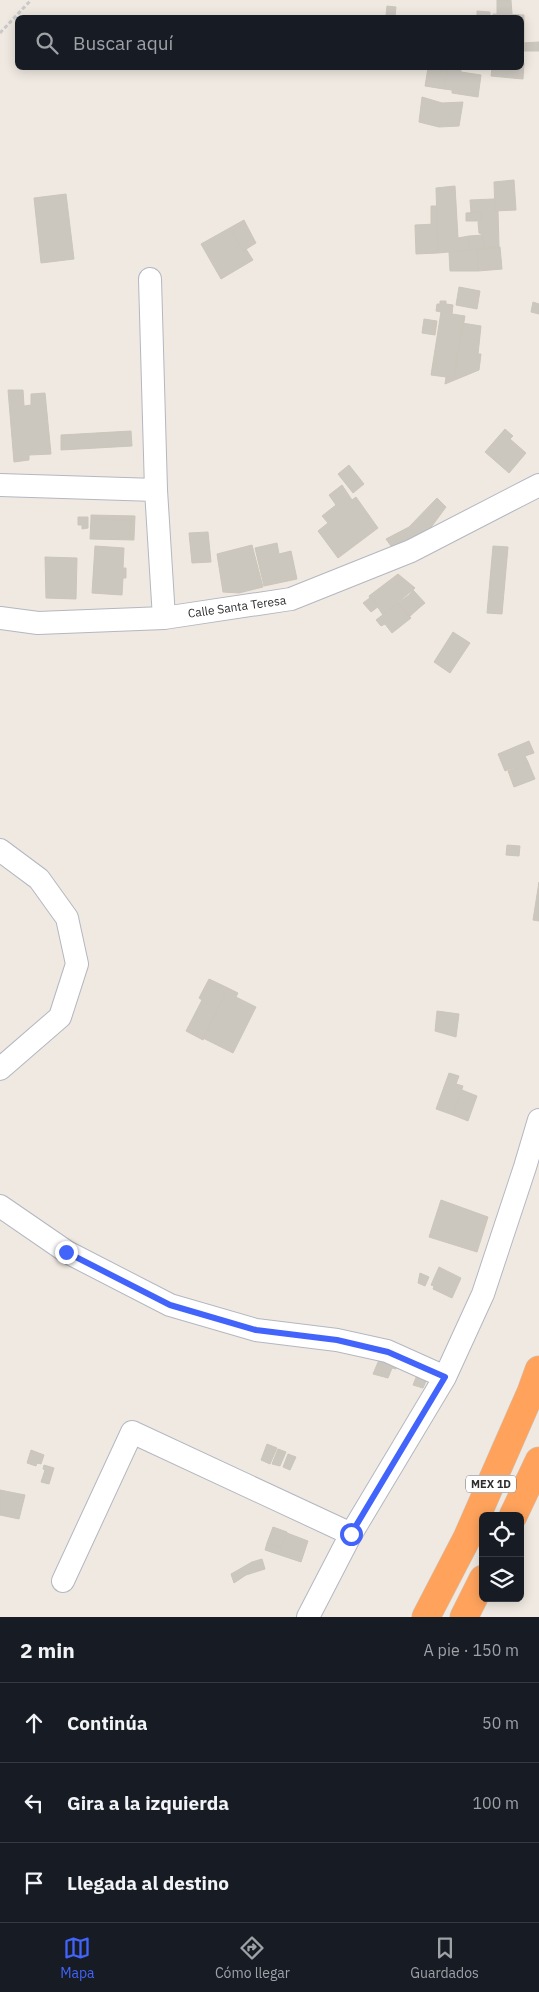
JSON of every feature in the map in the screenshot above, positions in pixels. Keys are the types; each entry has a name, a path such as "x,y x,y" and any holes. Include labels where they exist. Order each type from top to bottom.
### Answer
{"highway":[{"name":"MEX 1D","path":"426,1617 467,1538 539,1370"},
{"name":"MEX 1D","path":"515,1512 539,1461"},
{"path":"464,1617 479,1587"}],"street":[{"path":"150,279 156,490 164,618"},
{"name":"Calle Santa Teresa","path":"0,618 38,623 164,618 291,599 411,551 539,484"},
{"path":"0,485 156,490"},
{"path":"0,850 39,879 67,918 77,964 60,1018 0,1069"},
{"path":"308,1617 351,1534 445,1377 483,1294 539,1120"},
{"path":"0,1206 66,1252 170,1305 256,1330 337,1340 388,1352 445,1377"},
{"path":"63,1581 132,1432 351,1534"}],"path":[{"path":"17,15 31,0"},
{"path":"0,33 15,17"}],"building":[{"path":"497,0 511,0 512,14 497,14"},
{"path":"387,6 396,7 395,15 386,15"},
{"path":"477,11 490,12 490,15 477,15"},
{"path":"539,42 539,51 524,51 524,43"},
{"path":"428,70 448,70 444,89 425,86"},
{"path":"448,70 461,70 461,72 481,75 478,97 452,93 452,90 444,89"},
{"path":"492,70 524,70 523,79 491,76"},
{"path":"422,97 442,103 463,102 459,126 439,127 419,122"},
{"path":"514,180 516,210 495,211 494,182"},
{"path":"455,186 458,238 469,236 469,250 438,253 436,188"},
{"path":"66,194 74,259 41,263 34,198"},
{"path":"494,199 495,211 498,211 499,247 484,249 483,235 479,233 478,222 481,221 481,212 471,213 470,200"},
{"path":"431,206 436,206 437,224 431,224"},
{"path":"481,212 481,221 466,221 466,213"},
{"path":"244,220 246,224 232,231 243,251 246,249 253,260 221,279 201,244"},
{"path":"246,224 256,243 243,251 232,231"},
{"path":"437,224 438,253 416,254 415,225"},
{"path":"483,235 484,249 469,250 469,236"},
{"path":"500,247 502,269 478,271 477,249"},
{"path":"477,249 478,271 450,271 449,252"},
{"path":"459,287 480,291 477,309 456,305"},
{"path":"440,301 446,301 446,304 453,305 452,314 465,316 454,378 431,375 441,312 436,311 437,304 440,304"},
{"path":"533,302 539,304 539,314 531,312"},
{"path":"424,319 437,321 435,335 422,333"},
{"path":"462,323 481,326 478,354 481,354 479,370 445,384 446,377 454,378"},
{"path":"8,390 23,390 24,406 31,405 31,394 45,393 51,454 29,455 29,460 14,462"},
{"path":"505,429 513,436 510,439 526,453 509,473 485,452"},
{"path":"131,431 132,446 61,450 61,435"},
{"path":"349,465 364,484 353,493 338,474"},
{"path":"342,485 352,500 356,497 378,528 338,558 318,531 328,523 322,516 336,505 329,495"},
{"path":"437,498 446,507 432,526 419,539 396,553 386,539 409,527"},
{"path":"91,515 135,516 134,538 130,537 131,520 91,519"},
{"path":"78,517 88,517 88,528 82,529 82,525 78,525"},
{"path":"91,519 131,520 130,537 134,538 134,540 90,539"},
{"path":"208,532 211,562 192,563 189,533"},
{"path":"277,543 279,554 291,551 297,579 264,586 255,548"},
{"path":"252,545 263,587 239,593 223,592 217,554"},
{"path":"95,546 124,548 123,568 126,568 126,578 123,578 122,595 92,593"},
{"path":"493,546 508,547 502,614 487,613"},
{"path":"45,557 77,558 76,599 46,598"},
{"path":"398,574 415,588 383,615 369,596"},
{"path":"413,590 425,603 419,608 409,595"},
{"path":"409,595 419,608 409,617 398,603"},
{"path":"371,597 379,606 371,612 363,603"},
{"path":"398,603 411,618 392,633 385,624 381,626 376,620"},
{"path":"453,632 470,643 450,673 434,662"},
{"path":"529,741 534,753 525,756 528,762 505,771 498,754"},
{"path":"528,762 535,779 514,787 508,771"},
{"path":"507,845 520,846 519,856 506,855"},
{"path":"539,882 539,921 533,920"},
{"path":"209,979 228,988 203,1040 186,1031 202,1000 199,998"},
{"path":"228,988 238,993 236,997 256,1007 233,1053 203,1038"},
{"path":"437,1011 459,1014 456,1037 435,1031"},
{"path":"449,1073 459,1076 456,1084 463,1086 453,1115 436,1109"},
{"path":"462,1090 477,1096 468,1121 453,1115"},
{"path":"441,1200 488,1217 477,1252 429,1237"},
{"path":"439,1267 461,1278 452,1298 433,1289 434,1286 431,1285"},
{"path":"420,1273 429,1277 425,1286 418,1283"},
{"path":"384,1348 402,1356 396,1369 392,1368 388,1378 373,1374"},
{"path":"417,1375 427,1379 423,1388 413,1385"},
{"path":"267,1444 277,1448 270,1464 261,1460"},
{"path":"278,1449 286,1452 280,1466 272,1464"},
{"path":"31,1450 44,1455 41,1464 37,1463 36,1466 27,1463"},
{"path":"288,1454 296,1457 290,1470 283,1467"},
{"path":"44,1465 54,1468 49,1484 41,1482 45,1470 43,1469"},
{"path":"0,1490 25,1495 19,1519 0,1515"},
{"path":"273,1527 287,1532 281,1548 267,1543"},
{"path":"287,1533 308,1541 301,1562 265,1550 267,1543 281,1548"},
{"path":"262,1559 265,1569 246,1575 234,1583 231,1574 252,1562"}],"route":[{"path":"66,1252 170,1305 256,1330 337,1340 388,1352 445,1377 351,1534"}]}
